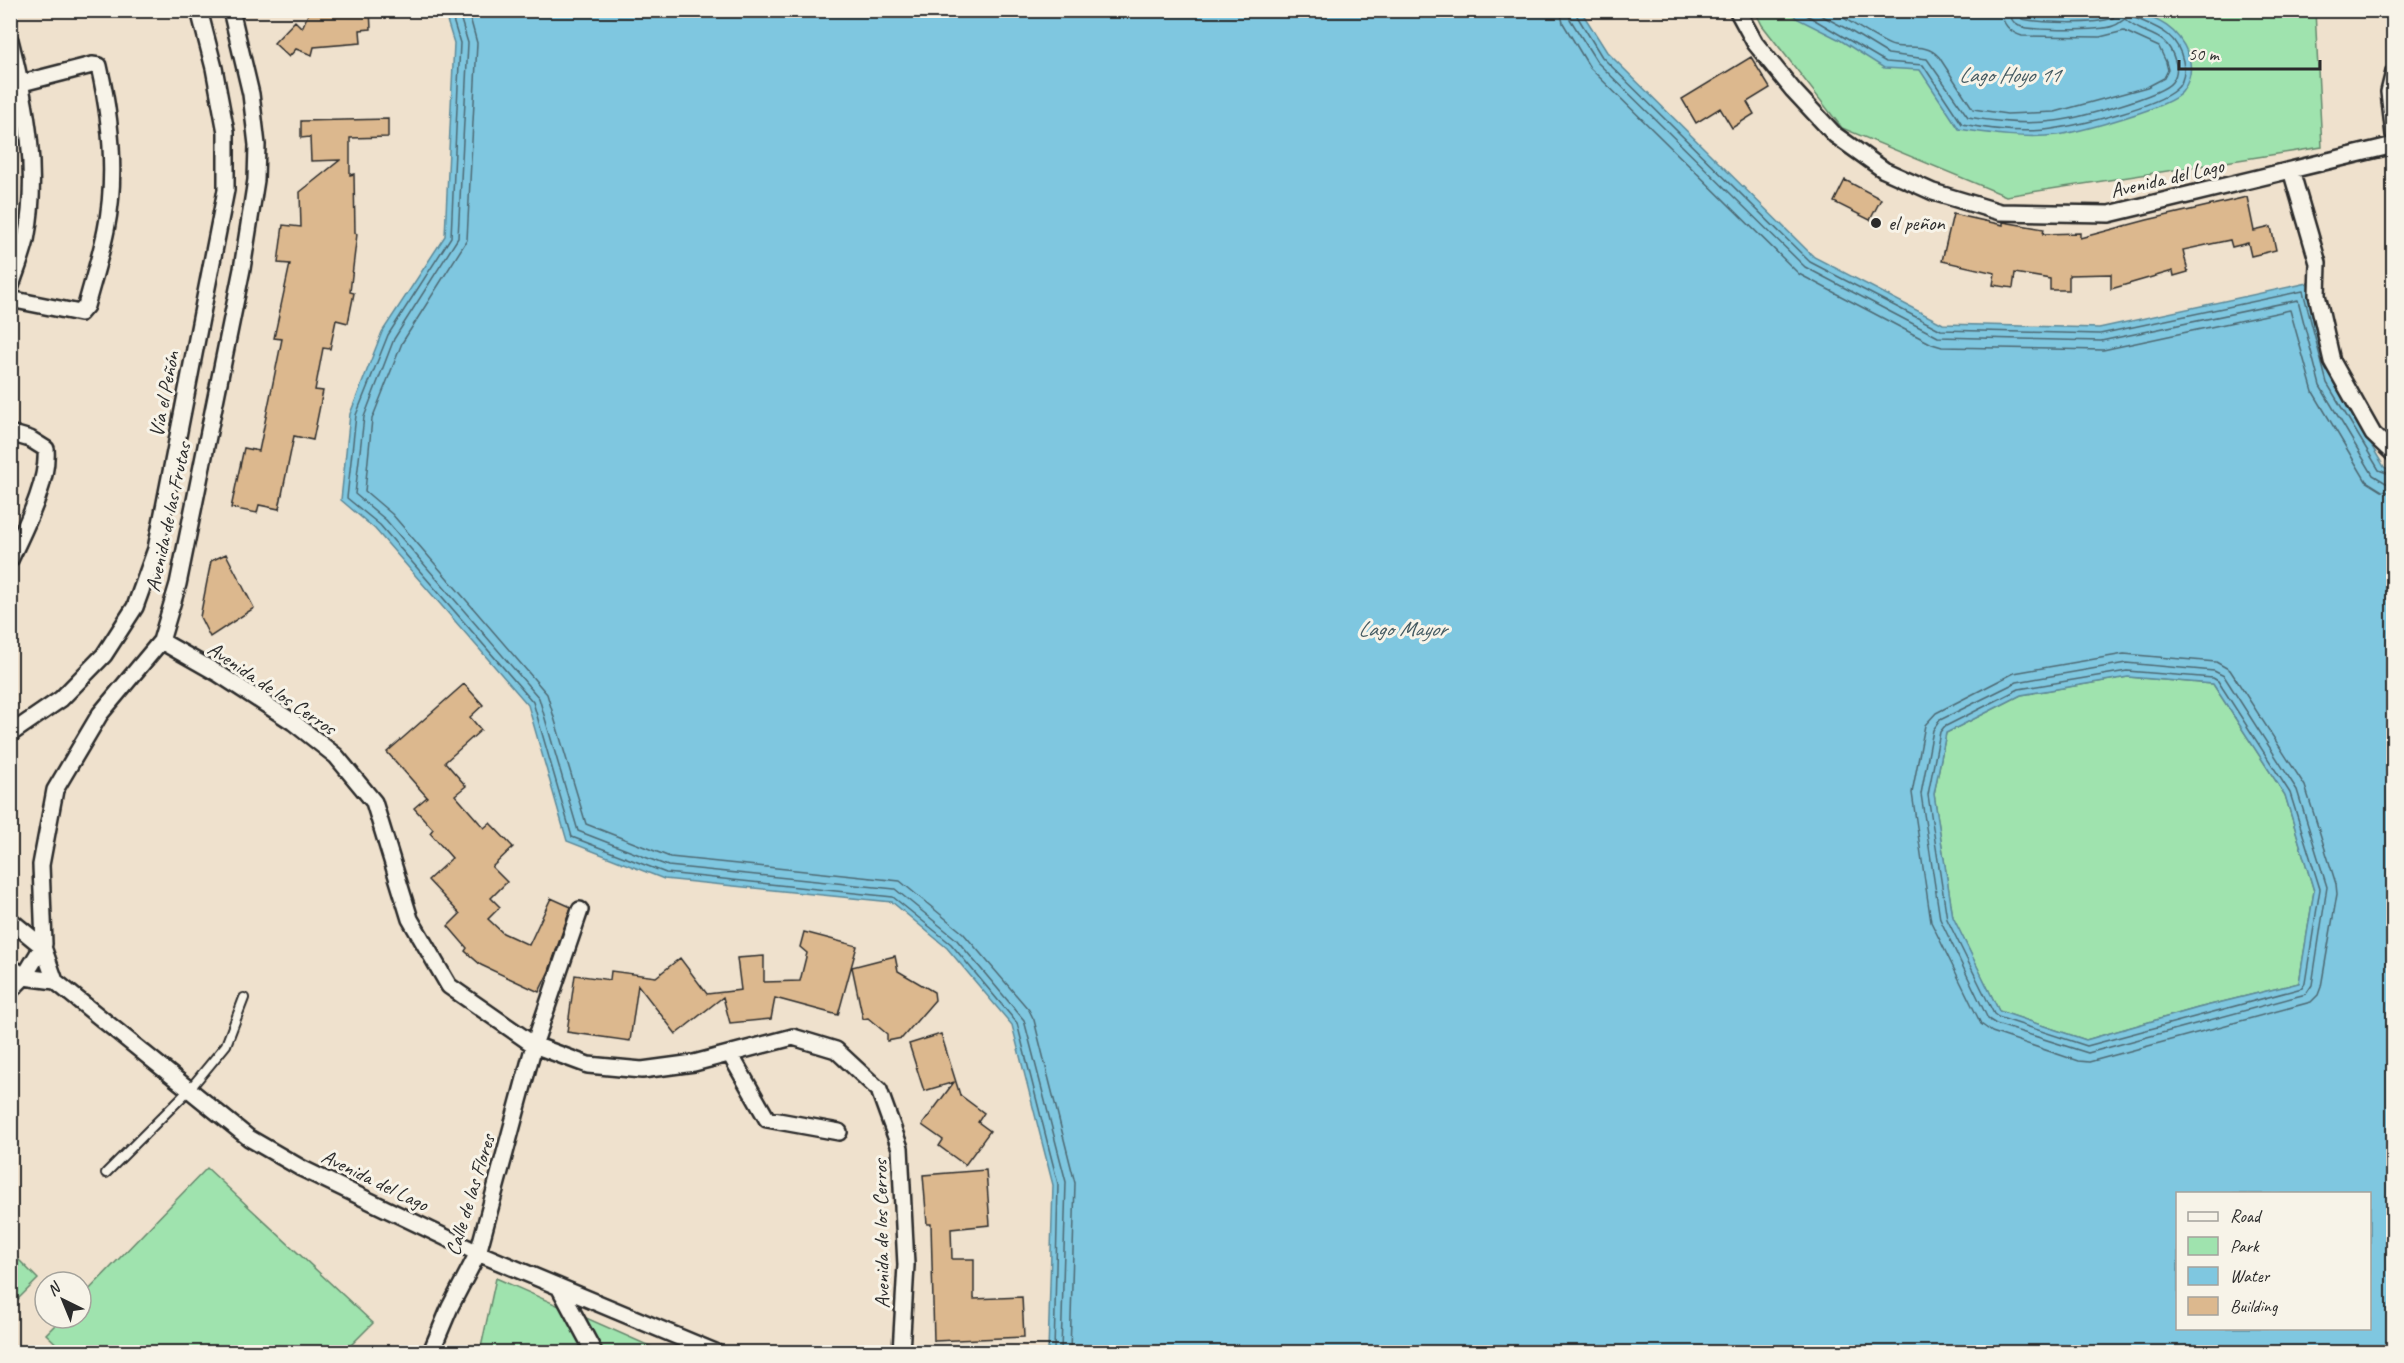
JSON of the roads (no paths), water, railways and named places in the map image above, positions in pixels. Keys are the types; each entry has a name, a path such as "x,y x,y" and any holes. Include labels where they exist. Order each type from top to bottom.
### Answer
{"street":[{"name":"Vía el Peñón","path":"10,734 61,699 104,655 135,607 156,549 226,190 226,132 214,68 199,10"},
{"name":"Avenida de las Frutas","path":"43,947 41,865 55,790 100,714 161,641 178,584 242,269 256,180 256,145 251,94 231,10"},
{"name":"Avenida del Lago","path":"1737,10 1755,43 1793,90 1835,135 1884,170 1933,192 2000,212 2109,214 2394,145"},
{"path":"10,40 22,83 33,183 26,241 10,289"},
{"path":"10,299 80,313 86,306 106,229 112,178 110,121 99,66 92,65 22,83"},
{"path":"2394,72 2389,92 2394,135"},
{"path":"2291,170 2318,263 2317,295 2332,361 2373,434 2394,454"},
{"path":"10,433 30,439 46,449 47,460 34,505 10,560"},
{"name":"Avenida de los Cerros","path":"161,641 219,674 293,722 336,756 374,802 410,919 450,986 534,1045 588,1065 642,1070 694,1063 793,1037 836,1050 879,1090 900,1148 906,1265 901,1353"},
{"name":"Calle de las Flores","path":"431,1353 450,1307 478,1253 534,1045 580,910"},
{"path":"10,920 43,947 55,981"},
{"path":"10,991 24,976 43,947"},
{"path":"10,966 24,976"},
{"name":"Avenida del Lago","path":"24,976 55,981 249,1138 301,1168 478,1253 715,1353"},
{"path":"730,1054 767,1119 839,1132"},
{"path":"559,1287 594,1353"}],"lane":[{"path":"106,1173 189,1090 226,1045 244,998"}],"water":[{"name":"Lago Mayor","path":"444,11 1581,11 1607,52 1814,257 1943,324 2099,328 2308,283 2333,381 2384,467 2393,472 2393,1352 1048,1352 1053,1185 1012,1025 947,948 892,902 664,879 567,841 528,705 375,529 341,500 350,414 382,332 445,236 454,43","holes":["2128,677 2213,684 2285,795 2314,891 2299,983 2198,1008 2086,1040 1999,1011 1953,917 1934,794 1946,733 2021,695"]},
{"name":"Lago Hoyo 11","path":"1791,11 1993,11 2071,16 2129,11 2142,15 2166,26 2179,37 2190,59 2189,78 2182,92 2161,105 2069,133 2021,136 1959,129 1920,70 1884,68 1840,40 1796,18"}],"place":[{"name":"el peñon","path":"1876,223"}]}
